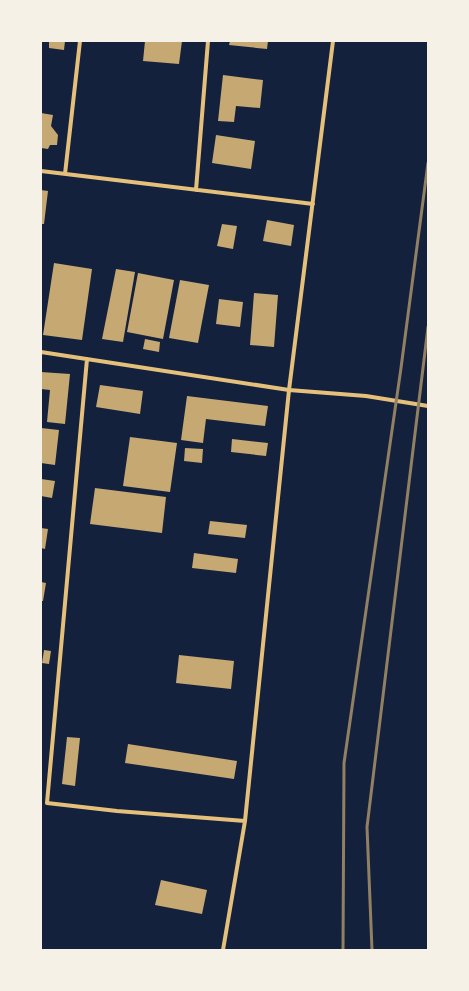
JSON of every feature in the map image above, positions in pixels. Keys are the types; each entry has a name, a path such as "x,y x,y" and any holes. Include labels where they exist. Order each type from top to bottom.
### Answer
{"street":[{"path":"65,174 80,41"},
{"path":"196,190 208,41"},
{"path":"223,950 245,821 289,390 333,41"},
{"path":"41,171 312,204"},
{"path":"41,352 289,390 366,396 428,406"},
{"path":"47,803 87,359"},
{"path":"41,802 245,821"}],"building":[{"path":"49,41 65,41 64,50 49,48"},
{"path":"145,41 182,41 179,64 143,61"},
{"path":"230,41 268,41 267,49 229,45"},
{"path":"223,75 263,80 260,108 236,106 234,122 218,121"},
{"path":"41,113 53,115 51,126 58,135 57,145 50,145 48,149 41,148"},
{"path":"216,135 255,141 251,169 212,163"},
{"path":"41,190 48,191 44,224 41,224"},
{"path":"267,220 294,225 291,246 263,241"},
{"path":"222,224 237,226 233,249 217,246"},
{"path":"54,263 92,269 82,340 43,335"},
{"path":"116,269 135,272 123,342 102,339"},
{"path":"138,273 174,280 163,339 127,332"},
{"path":"180,280 209,285 198,343 169,338"},
{"path":"254,293 278,295 274,347 250,345"},
{"path":"219,299 243,302 240,327 216,324"},
{"path":"145,339 160,342 159,352 143,349"},
{"path":"41,372 70,374 65,424 47,422 50,390 41,389"},
{"path":"100,385 143,391 140,414 96,407"},
{"path":"187,396 268,406 265,426 206,419 203,443 181,440"},
{"path":"41,428 59,430 55,465 41,463"},
{"path":"130,437 177,443 170,492 123,486"},
{"path":"232,439 268,443 266,456 231,452"},
{"path":"185,448 203,449 202,463 184,461"},
{"path":"41,479 55,481 52,498 41,496"},
{"path":"95,488 166,497 162,533 90,524"},
{"path":"210,521 247,525 245,538 208,534"},
{"path":"41,528 48,529 45,549 41,548"},
{"path":"194,553 238,559 236,573 192,568"},
{"path":"41,582 46,583 43,601 41,601"},
{"path":"44,650 51,651 49,664 42,663"},
{"path":"179,655 234,661 231,689 176,683"},
{"path":"67,737 80,738 75,786 62,784"},
{"path":"128,744 237,761 234,779 125,763"},
{"path":"161,880 207,890 202,914 155,905"}],"railway":[{"path":"343,950 344,763 401,368 428,163"},
{"path":"372,950 367,827 428,327"}]}
